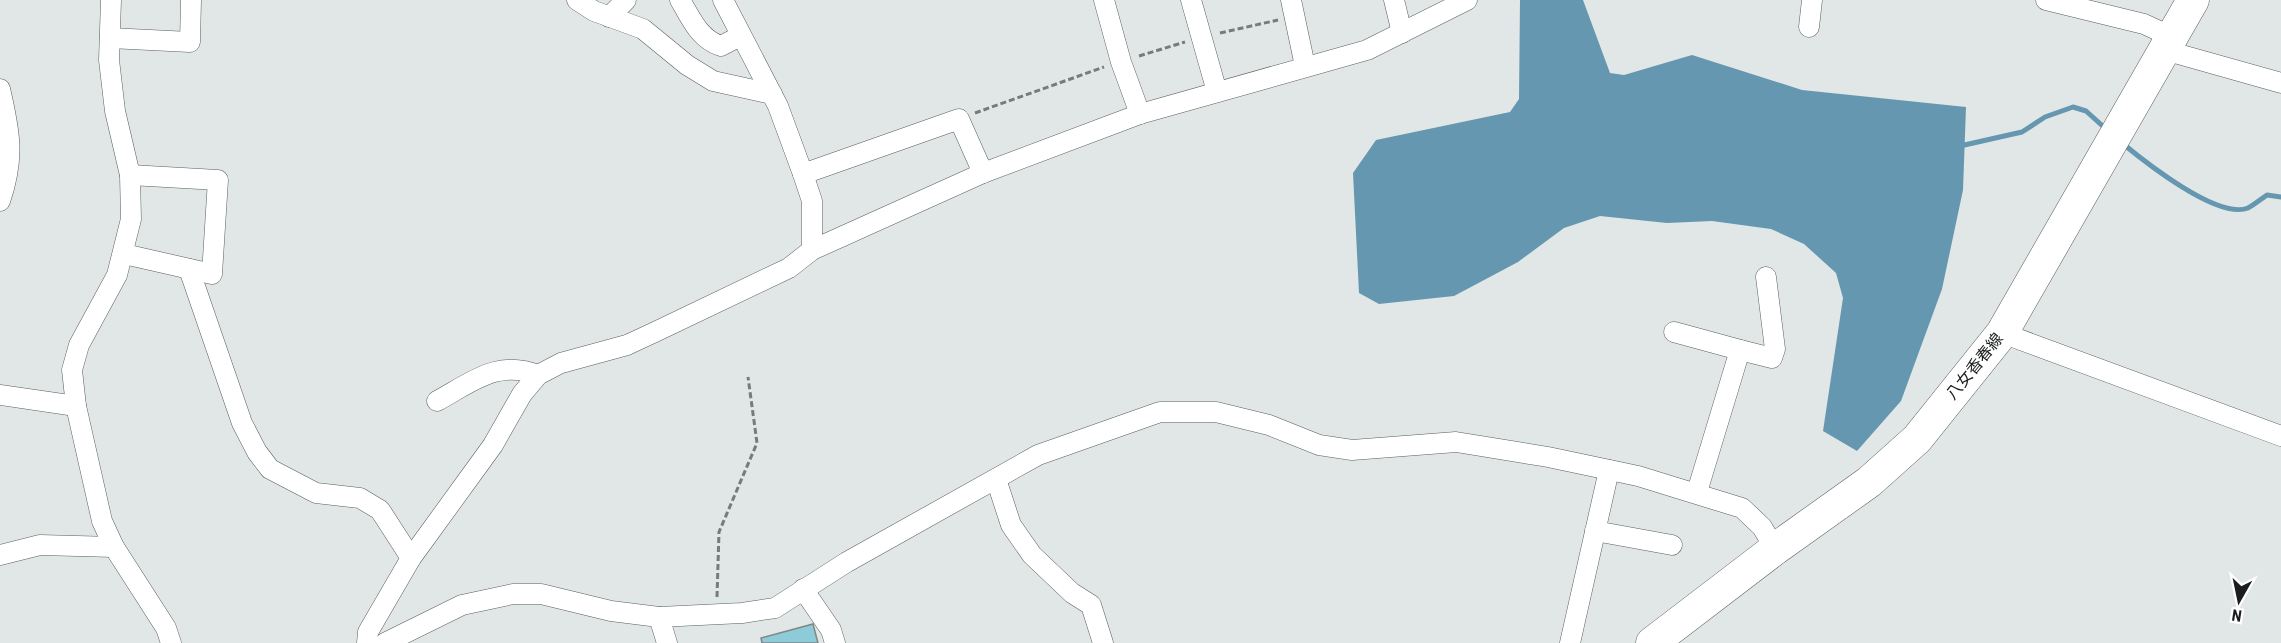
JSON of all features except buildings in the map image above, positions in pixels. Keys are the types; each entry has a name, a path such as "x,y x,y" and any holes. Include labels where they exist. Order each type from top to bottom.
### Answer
{"main road":[{"name":"八女香春線","path":"1652,643 1775,549 1869,482 1917,439 2002,333 2193,0"}],"street":[{"path":"111,0 109,60 115,111 130,175 130,219 124,254 117,275 79,345 72,370 76,406 102,521 114,547 166,628 171,643"},
{"path":"110,38 190,42 191,0"},
{"path":"577,0 594,11 643,29 687,65 713,81 772,94"},
{"path":"609,17 626,0"},
{"path":"680,0 698,31 711,43 720,46 740,36"},
{"path":"723,0 772,94 804,174 812,201 812,250"},
{"path":"1104,0 1121,62 1140,114"},
{"path":"1191,0 1217,92"},
{"path":"1291,0 1305,66"},
{"path":"1394,0 1401,33"},
{"path":"367,643 368,632 411,558 493,445 522,394 538,375 561,363 627,345 789,268 812,250 983,174 1140,114 1367,50 1467,0"},
{"path":"1809,27 1812,0"},
{"path":"2046,0 2144,24 2168,43 2281,83"},
{"path":"0,89 5,144 11,159 0,201"},
{"path":"804,174 959,119 983,174"},
{"path":"124,254 212,274 218,180 130,175"},
{"path":"189,268 242,423 257,452 270,469 316,493 360,498 380,510 411,558"},
{"path":"1674,332 1772,358 1775,349 1766,277"},
{"path":"2002,333 2281,436"},
{"path":"1697,492 1740,350"},
{"path":"437,401 488,374 506,368 521,368 538,375"},
{"path":"0,395 76,406"},
{"path":"385,643 462,605 513,594 541,594 611,611 659,617 775,608 903,530 1038,455 1160,412 1216,412 1269,425 1319,445 1352,450 1456,442 1610,470 1697,492 1742,508 1762,527 1775,549"},
{"path":"1570,643 1610,470"},
{"path":"996,479 1011,525 1032,555 1072,593 1091,605 1103,643"},
{"path":"1596,531 1672,544"},
{"path":"0,555 40,545 114,547"},
{"path":"804,589 831,630 835,643"},
{"path":"659,617 667,643"}],"path":[{"path":"717,614 719,532 757,443 748,377"}],"water":[{"path":"1520,0 1583,0 1610,73 1624,75 1692,55 1802,90 1966,107 1963,190 1942,289 1901,401 1857,451 1823,431 1843,298 1836,273 1804,244 1771,229 1712,221 1667,223 1600,216 1564,228 1518,262 1454,296 1379,304 1359,293 1353,173 1376,140 1510,112 1519,99"}],"waterway":[{"path":"1960,146 2022,132 2045,117 2073,107 2086,111 2106,129"},
{"path":"2122,143 2182,187 2219,206 2235,209 2248,208 2267,195 2281,197"}]}
